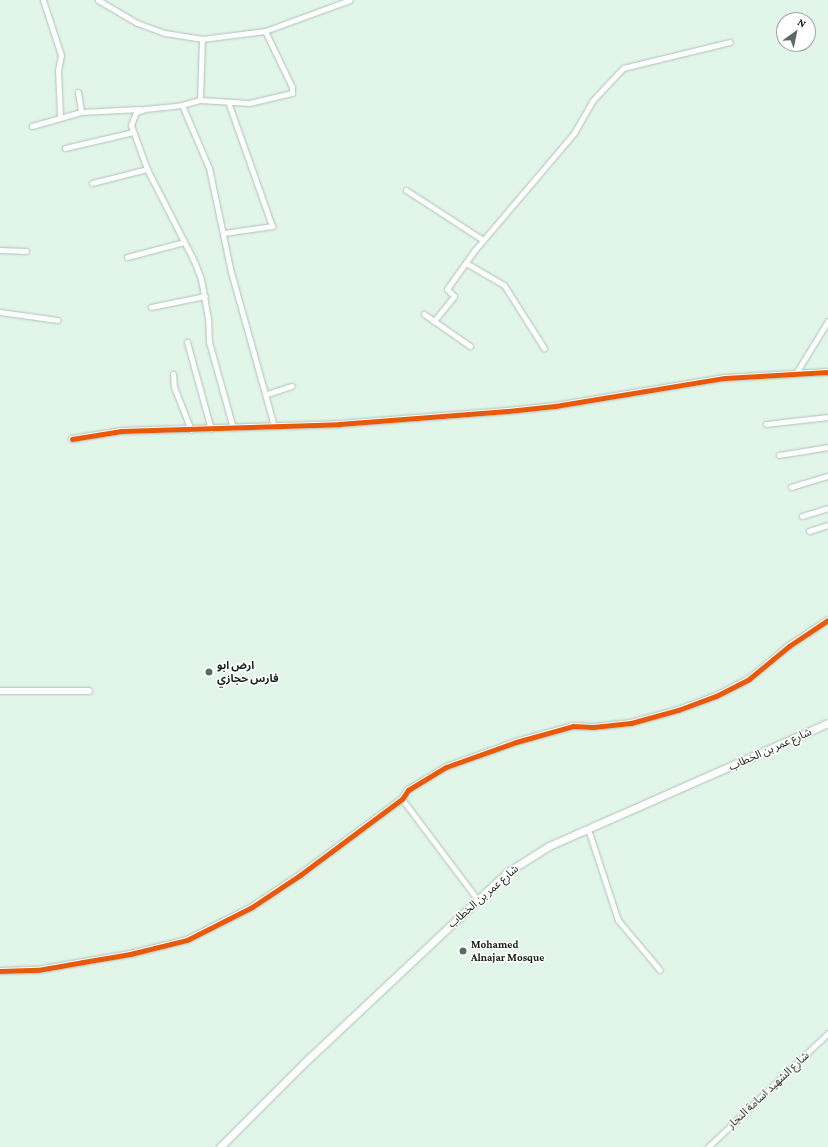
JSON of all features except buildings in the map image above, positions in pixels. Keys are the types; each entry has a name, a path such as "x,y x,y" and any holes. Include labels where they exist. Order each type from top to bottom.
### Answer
{"main road":[{"name":"شارع عمر بن الخطاب","path":"220,1147 304,1062 477,899 521,862 588,829 828,723"}],"street":[{"path":"43,0 61,54 58,70 60,116"},
{"path":"98,0 137,23 164,33 202,39 265,31 350,0"},
{"path":"32,126 60,116 80,112 145,109 182,105 200,100 249,103 292,94 292,87 265,31"},
{"path":"200,100 202,39"},
{"path":"434,321 454,296 447,289 483,240 574,133 594,100 623,68 730,42"},
{"path":"78,92 80,112"},
{"path":"224,233 272,226 228,102"},
{"path":"182,105 209,168 233,279 267,394 274,426"},
{"path":"145,109 134,116 133,132 147,169 195,262 204,296 209,342 233,428"},
{"path":"65,148 133,132"},
{"path":"92,183 147,169"},
{"path":"406,190 483,240"},
{"path":"127,257 184,242"},
{"path":"0,250 26,251"},
{"path":"466,263 504,285 544,348"},
{"path":"151,307 204,296"},
{"path":"0,312 57,320"},
{"path":"424,314 470,346"},
{"path":"796,373 828,321"},
{"path":"187,342 211,429"},
{"path":"72,439 121,431 191,430 338,424 555,406 725,378 828,372"},
{"path":"173,374 174,387 191,430"},
{"path":"267,394 292,386"},
{"path":"766,424 828,417"},
{"path":"779,454 828,447"},
{"path":"791,487 828,476"},
{"path":"802,516 828,508"},
{"path":"809,531 828,525"},
{"path":"0,971 38,970 99,960 187,940 252,907 300,875 402,799 408,790 446,767 516,742 574,726 593,727 631,722 678,710 716,696 749,679 789,646 828,620"},
{"path":"0,691 89,691"},
{"path":"402,799 477,899"},
{"path":"588,829 618,920 660,970"},
{"name":"شارع الشهيد اسامة النجار","path":"708,1147 828,1033"}],"cycle path":[{"path":"72,439 121,431 339,424 508,411 555,406 725,378 828,372"},
{"path":"0,971 38,970 130,954 187,940 252,907 300,875 402,799 408,790 446,767 516,742 573,726 593,727 631,723 678,710 716,696 749,679 789,646 828,620"}],"place":[{"name":"ارض ابو فارس حجازي","path":"209,672"},
{"name":"Mohamed Alnajar Mosque","path":"463,951"}]}
